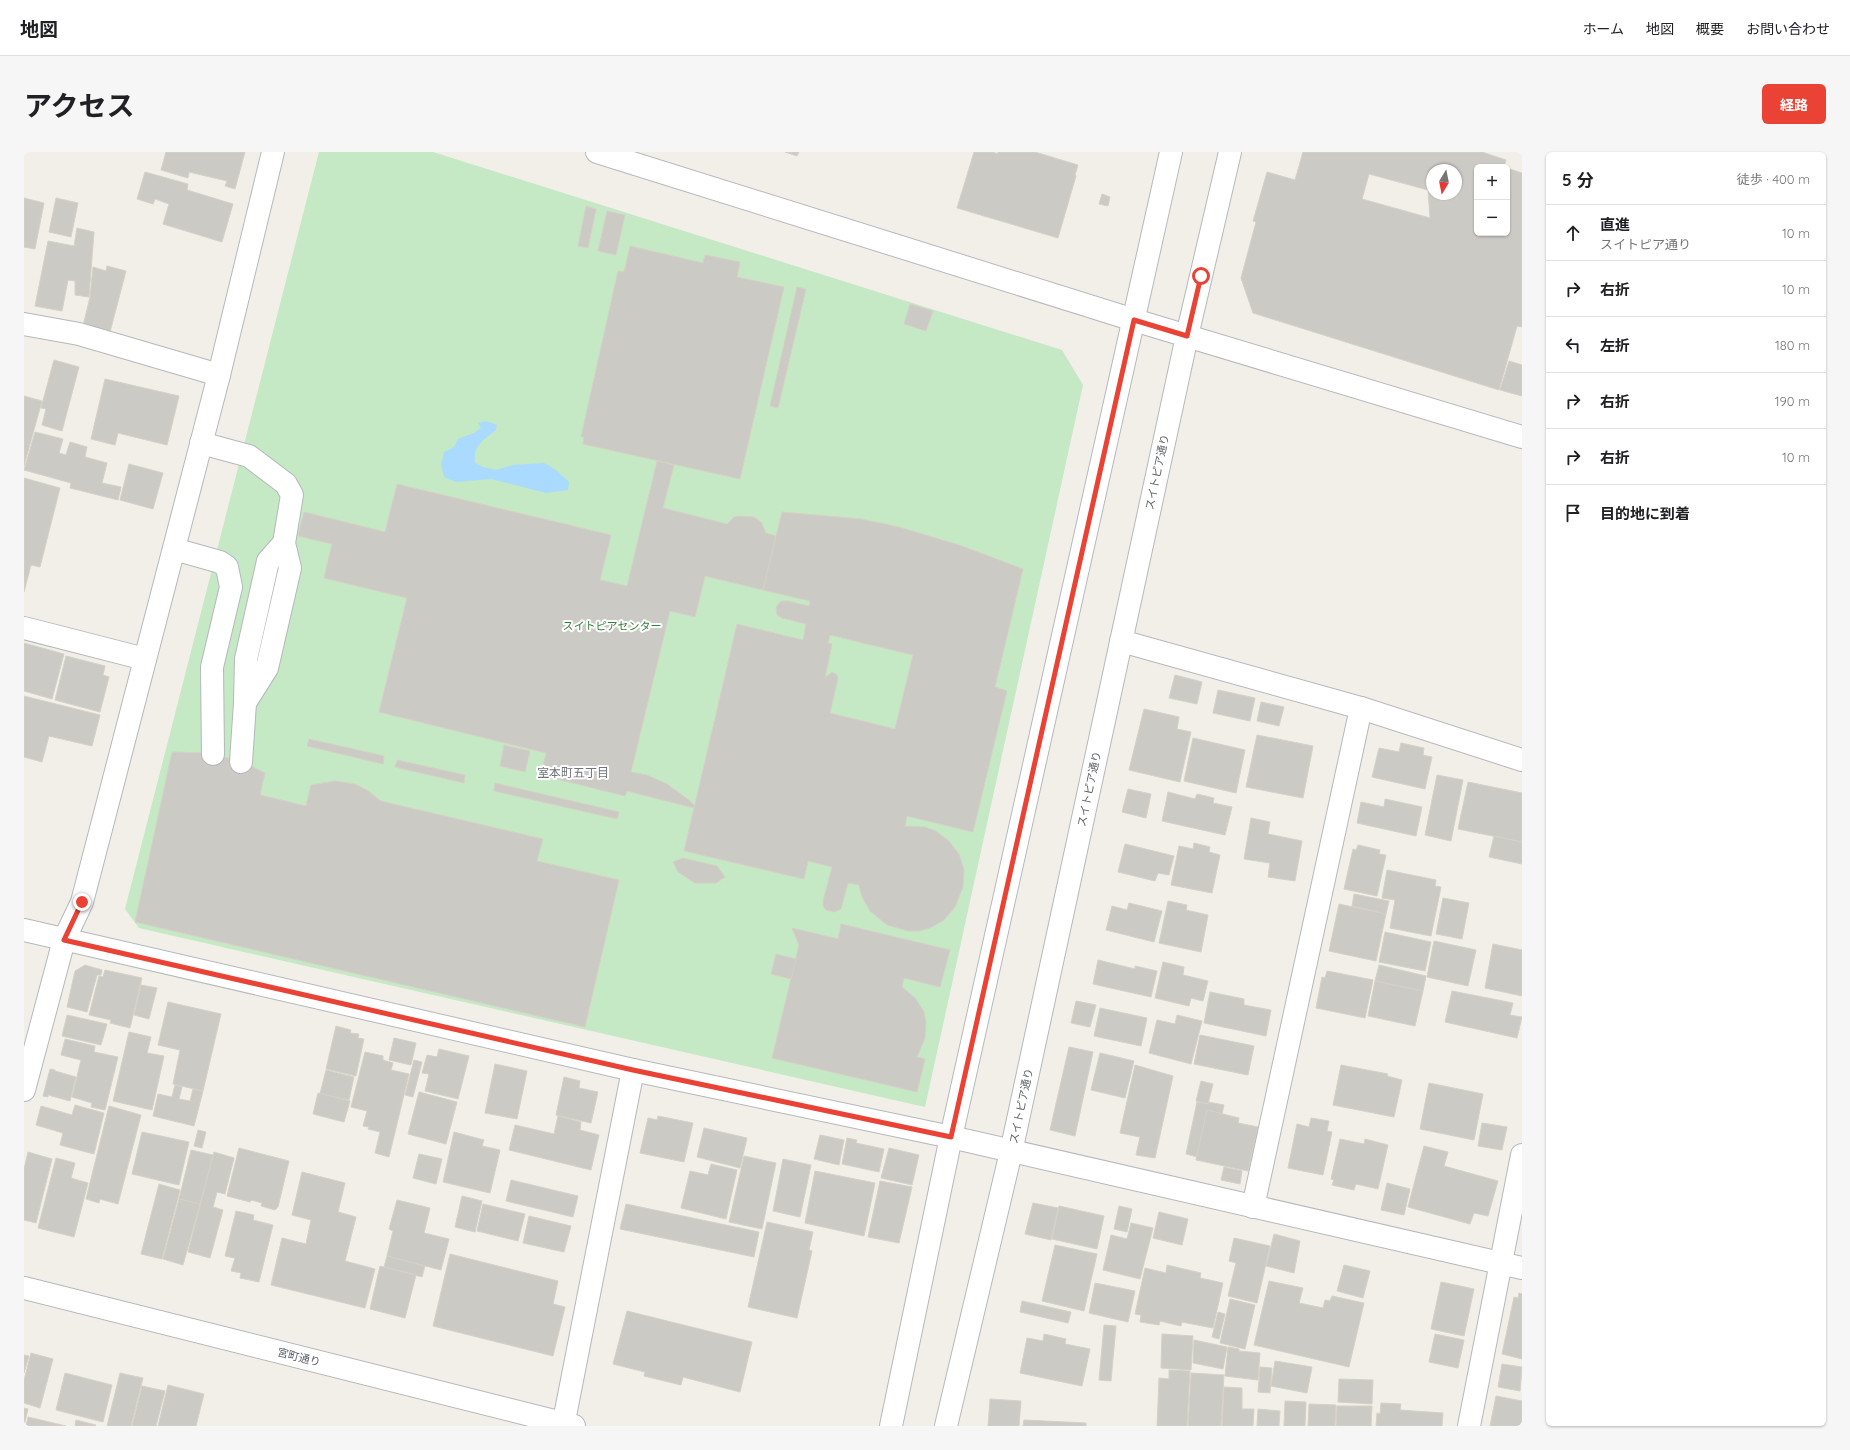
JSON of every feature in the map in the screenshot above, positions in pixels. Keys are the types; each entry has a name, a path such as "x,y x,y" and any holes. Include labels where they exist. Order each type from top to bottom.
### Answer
{"street":[{"path":"24,1090 64,940 82,902 219,375 273,152"},
{"path":"596,152 1134,320 1522,437"},
{"path":"891,1426 951,1137 1171,152"},
{"name":"スイトピア通り","path":"946,1426 1011,1152 1187,336 1230,152"},
{"path":"24,324 79,334 219,375"},
{"path":"201,443 249,456 286,484 292,495 284,543 290,568 267,668 245,703 241,762"},
{"path":"174,549 220,562 227,567 231,587 212,667 213,754"},
{"path":"24,628 145,659"},
{"path":"1121,641 1361,708 1522,760"},
{"path":"1253,1207 1361,708"},
{"path":"24,930 633,1070 951,1137 1011,1152 1522,1268"},
{"path":"566,1425 633,1070"},
{"path":"1468,1426 1522,1155"},
{"name":"宮町通り","path":"24,1288 566,1425"}],"green space":[{"name":"スイトピアセンター","path":"319,152 433,152 1062,350 1083,385 925,1107 139,928 125,909"}],"water":[{"path":"486,421 497,425 496,430 483,440 477,448 475,463 483,467 496,470 513,465 544,463 556,470 569,482 568,490 546,493 491,479 456,482 444,477 441,465 444,452 454,447 458,439 474,433 481,428 478,423"}],"building":[{"path":"166,152 245,152 235,189 225,186 227,181 189,172 188,178 161,170"},
{"path":"785,152 799,152 797,156"},
{"path":"974,152 992,152 998,154 998,152 1035,152 1078,165 1058,238 957,208"},
{"path":"1303,152 1482,152 1506,160 1505,164 1474,164 1474,236 1510,236 1510,169 1522,173 1522,327 1517,326 1499,390 1253,313 1241,278 1256,222 1253,221 1267,172 1295,180","holes":["1426,164 1462,164 1462,200 1429,200 1430,218 1362,199 1369,174 1426,189"]},
{"path":"145,172 188,184 187,190 233,204 222,242 163,224 169,204 155,199 153,204 137,199"},
{"path":"1102,194 1110,197 1108,206 1099,204"},
{"path":"24,198 44,203 35,249 24,247"},
{"path":"56,198 78,203 71,237 49,232"},
{"path":"586,206 596,209 588,248 578,246"},
{"path":"607,211 625,215 616,255 598,251"},
{"path":"77,228 94,232 89,297 75,295 75,281 68,280 62,311 35,306 48,241 74,246"},
{"path":"630,246 703,263 705,255 740,262 737,277 784,287 740,479 583,444 584,437 581,437 618,271 624,272"},
{"path":"107,266 126,271 110,332 83,326 90,297 93,267 106,271"},
{"path":"797,287 806,289 778,408 770,406"},
{"path":"910,304 933,311 926,331 904,324"},
{"path":"54,360 79,367 62,431 42,425 46,409 41,408"},
{"path":"1509,361 1522,365 1522,396 1500,390"},
{"path":"105,379 179,396 167,445 118,433 115,445 91,439"},
{"path":"24,396 42,401 24,466"},
{"path":"35,432 63,439 59,453 66,455 70,442 87,447 85,457 107,463 102,483 121,487 118,500 70,488 71,483 24,470"},
{"path":"657,461 674,465 663,508 727,524 734,517 754,517 761,522 766,533 776,536 763,590 705,576 695,617 670,611 631,772 647,775 667,784 689,800 695,806 694,808 627,791 625,796 541,775 546,753 379,712 407,598 324,578 332,544 298,536 304,512 385,532 397,484 611,535 600,580 627,586"},
{"path":"129,464 163,473 153,509 120,500"},
{"path":"24,478 60,488 40,567 31,565 24,592"},
{"path":"782,512 861,519 899,527 962,546 1023,569 995,687 1007,691 973,832 907,816 905,826 925,827 936,831 949,841 959,854 964,870 963,887 955,907 944,920 930,928 919,931 908,931 887,925 870,911 862,897 859,885 848,883 841,909 834,912 826,910 823,906 823,901 832,867 808,861 804,879 684,851 737,624 803,640 806,624 782,618 777,615 776,607 781,601 788,601 809,606 810,601 763,590","holes":["830,635 913,655 895,729 830,713 838,678 837,675 832,672 825,678 832,644 828,643"]},
{"path":"24,643 64,654 52,699 24,691"},
{"path":"66,656 105,666 103,675 109,677 100,712 55,700"},
{"path":"1175,675 1202,682 1197,704 1169,698"},
{"path":"1218,690 1255,698 1250,721 1213,713"},
{"path":"24,696 100,715 92,746 49,736 42,762 24,757"},
{"path":"1261,702 1284,707 1279,726 1257,721"},
{"path":"1144,709 1179,717 1177,729 1191,732 1180,782 1129,770"},
{"path":"1257,735 1313,746 1303,798 1246,787"},
{"path":"1193,738 1245,750 1236,793 1184,781"},
{"path":"309,739 384,756 383,764 307,746"},
{"path":"1401,743 1424,748 1423,755 1432,757 1425,789 1372,777 1379,748 1399,752"},
{"path":"504,745 530,751 525,772 500,766"},
{"path":"172,752 207,753 249,765 265,773 260,795 306,806 311,785 335,781 355,784 367,790 381,801 543,839 537,861 619,880 585,1027 135,922"},
{"path":"397,760 465,775 464,783 395,767"},
{"path":"1437,775 1463,780 1451,841 1425,835"},
{"path":"1468,782 1522,793 1522,842 1458,829"},
{"path":"495,783 619,812 617,819 494,791"},
{"path":"1128,789 1151,794 1146,818 1122,812"},
{"path":"1168,792 1195,799 1197,794 1214,798 1213,803 1232,807 1225,835 1162,821"},
{"path":"1385,799 1422,807 1416,836 1357,823 1361,802 1384,807"},
{"path":"1251,818 1270,822 1268,834 1302,841 1295,881 1268,877 1270,863 1244,859"},
{"path":"1494,836 1522,842 1522,864 1489,857"},
{"path":"1194,843 1210,847 1209,852 1220,855 1212,893 1171,885 1179,846 1193,849"},
{"path":"1125,844 1174,856 1169,875 1158,873 1155,881 1118,872"},
{"path":"1358,845 1380,850 1379,854 1386,855 1377,896 1344,889 1353,849 1356,850"},
{"path":"683,858 717,866 725,877 716,883 695,883 678,872 673,862"},
{"path":"1387,870 1436,880 1435,886 1441,887 1431,936 1390,928 1395,900 1382,898"},
{"path":"1354,894 1389,901 1386,914 1352,906"},
{"path":"1443,898 1469,903 1462,939 1436,934"},
{"path":"1168,901 1187,905 1186,910 1208,915 1201,952 1159,943"},
{"path":"1129,903 1162,911 1154,942 1106,930 1112,906 1127,910"},
{"path":"1339,904 1386,914 1376,961 1329,951"},
{"path":"841,924 950,950 940,987 904,978 902,987 916,999 924,1012 926,1022 925,1038 917,1057 925,1059 917,1092 772,1058 799,945 792,928 838,939"},
{"path":"1385,932 1431,942 1425,971 1379,962"},
{"path":"1434,941 1476,950 1468,986 1427,977"},
{"path":"1493,944 1522,950 1522,996 1485,988"},
{"path":"776,954 796,959 791,979 771,974"},
{"path":"1098,960 1135,969 1135,966 1157,971 1151,997 1093,984"},
{"path":"1163,962 1184,967 1183,975 1208,981 1203,1001 1191,998 1189,1006 1155,998"},
{"path":"85,965 102,970 101,975 97,975 87,1012 67,1007 75,971"},
{"path":"1379,965 1426,976 1423,991 1375,981"},
{"path":"105,970 142,978 130,1028 110,1023 111,1020 89,1015 99,976 103,977"},
{"path":"1327,971 1373,980 1365,1018 1316,1008 1322,977 1325,978"},
{"path":"1375,981 1423,991 1415,1026 1368,1016"},
{"path":"141,985 157,988 149,1019 134,1015"},
{"path":"1452,991 1513,1003 1510,1015 1522,1017 1517,1038 1445,1022"},
{"path":"1210,992 1244,999 1244,1005 1271,1010 1266,1036 1204,1023"},
{"path":"1076,1001 1096,1005 1090,1027 1071,1023"},
{"path":"168,1002 221,1014 203,1091 173,1084 180,1050 158,1045"},
{"path":"1100,1008 1147,1018 1141,1046 1094,1036"},
{"path":"67,1015 107,1024 101,1045 62,1036"},
{"path":"1177,1015 1202,1021 1191,1064 1149,1053 1157,1020 1175,1024"},
{"path":"336,1026 351,1030 350,1033 359,1034 358,1038 364,1039 356,1076 326,1069"},
{"path":"129,1032 151,1037 147,1053 164,1056 152,1110 113,1101"},
{"path":"1200,1035 1254,1046 1248,1075 1194,1064"},
{"path":"394,1038 416,1043 411,1065 389,1060"},
{"path":"65,1039 95,1046 94,1052 118,1057 105,1110 91,1107 92,1103 72,1097 81,1060 61,1055"},
{"path":"1069,1047 1093,1052 1075,1136 1050,1130"},
{"path":"439,1049 469,1056 458,1099 425,1091 429,1074 422,1073 427,1055 437,1057"},
{"path":"365,1052 383,1056 383,1060 393,1063 391,1070 409,1074 389,1157 375,1153 380,1132 363,1126 367,1111 351,1107"},
{"path":"1100,1053 1134,1061 1125,1098 1091,1090"},
{"path":"414,1060 422,1062 413,1097 405,1095"},
{"path":"495,1064 527,1071 517,1119 485,1113"},
{"path":"1135,1065 1173,1076 1155,1158 1136,1155 1140,1137 1120,1133"},
{"path":"1341,1065 1388,1074 1387,1076 1402,1080 1394,1117 1333,1105"},
{"path":"50,1069 76,1077 70,1101 48,1095 48,1097 43,1096"},
{"path":"326,1070 354,1077 349,1100 320,1094"},
{"path":"564,1077 580,1081 579,1088 598,1092 591,1123 556,1115"},
{"path":"1201,1081 1213,1084 1208,1104 1196,1101"},
{"path":"1429,1083 1483,1094 1474,1140 1420,1129"},
{"path":"175,1085 182,1087 179,1099 190,1101 193,1089 203,1091 194,1126 153,1116 158,1094 172,1097"},
{"path":"419,1092 457,1102 446,1144 408,1134"},
{"path":"318,1093 350,1101 344,1122 313,1114"},
{"path":"1197,1102 1208,1104 1208,1102 1224,1105 1222,1114 1207,1110 1197,1157 1186,1154"},
{"path":"75,1105 104,1113 94,1154 60,1145 63,1133 36,1125 41,1106 72,1115"},
{"path":"109,1106 141,1115 118,1204 100,1199 99,1203 86,1199"},
{"path":"1207,1110 1239,1118 1238,1123 1258,1127 1248,1171 1196,1160"},
{"path":"558,1116 581,1122 580,1130 599,1135 591,1170 509,1150 515,1125 554,1134"},
{"path":"658,1116 693,1123 684,1162 640,1153 648,1118 657,1120"},
{"path":"1311,1118 1329,1121 1327,1131 1332,1132 1323,1175 1288,1168 1297,1124 1309,1127"},
{"path":"1482,1123 1507,1127 1502,1150 1478,1146"},
{"path":"704,1128 747,1138 740,1168 697,1157"},
{"path":"198,1130 206,1132 202,1148 194,1146"},
{"path":"142,1132 189,1142 179,1185 132,1174"},
{"path":"454,1132 484,1140 482,1146 500,1150 490,1193 443,1182"},
{"path":"820,1135 844,1140 839,1165 814,1159"},
{"path":"847,1138 857,1140 856,1143 884,1149 879,1172 842,1164"},
{"path":"1340,1139 1364,1144 1365,1139 1388,1145 1378,1189 1356,1184 1354,1190 1332,1185 1334,1180 1331,1179"},
{"path":"1424,1146 1448,1152 1444,1166 1498,1181 1488,1216 1474,1213 1470,1224 1408,1207"},
{"path":"239,1148 289,1161 278,1207 275,1210 261,1206 262,1203 251,1200 250,1202 227,1196"},
{"path":"889,1148 919,1155 912,1185 881,1178"},
{"path":"191,1150 213,1155 200,1204 179,1199"},
{"path":"28,1152 52,1159 36,1223 24,1220 24,1169"},
{"path":"214,1152 234,1158 225,1194 217,1192 213,1207 223,1210 210,1258 188,1252"},
{"path":"419,1154 442,1159 436,1184 413,1178"},
{"path":"744,1156 776,1163 762,1229 729,1222"},
{"path":"56,1158 75,1163 71,1178 88,1183 74,1237 38,1228"},
{"path":"783,1159 811,1165 800,1217 773,1211"},
{"path":"711,1164 737,1170 726,1219 681,1208 690,1171 708,1175"},
{"path":"1224,1167 1242,1171 1240,1184 1221,1180"},
{"path":"815,1171 875,1183 864,1236 805,1223"},
{"path":"302,1172 345,1183 338,1212 356,1217 345,1261 375,1269 365,1308 271,1285 282,1238 306,1244 311,1220 292,1215"},
{"path":"511,1180 578,1196 573,1217 506,1201"},
{"path":"880,1181 912,1187 899,1243 868,1237"},
{"path":"1387,1183 1410,1189 1404,1215 1381,1210"},
{"path":"159,1184 180,1190 162,1259 141,1254"},
{"path":"462,1196 482,1201 475,1232 455,1227"},
{"path":"179,1199 200,1204 183,1265 163,1259"},
{"path":"397,1200 430,1208 424,1233 449,1239 441,1270 387,1256 393,1231 389,1229"},
{"path":"1033,1203 1058,1208 1051,1240 1025,1234"},
{"path":"483,1204 525,1214 518,1241 477,1231"},
{"path":"626,1204 759,1232 754,1257 620,1229"},
{"path":"1059,1206 1104,1216 1097,1249 1052,1239"},
{"path":"1119,1206 1132,1209 1127,1232 1114,1229"},
{"path":"236,1211 254,1215 253,1220 273,1225 259,1282 240,1278 241,1273 231,1271 235,1258 225,1256"},
{"path":"1159,1212 1188,1219 1182,1245 1153,1238"},
{"path":"529,1216 571,1226 564,1252 523,1243"},
{"path":"767,1222 813,1232 809,1250 812,1251 797,1318 748,1307"},
{"path":"1131,1223 1153,1228 1140,1279 1103,1270 1111,1235 1127,1239"},
{"path":"1274,1234 1300,1241 1294,1273 1266,1266"},
{"path":"1234,1238 1270,1246 1257,1303 1228,1296 1236,1263 1229,1261"},
{"path":"1055,1245 1097,1254 1084,1311 1042,1301"},
{"path":"450,1254 558,1281 553,1304 565,1307 553,1356 433,1326"},
{"path":"387,1256 425,1266 422,1277 384,1267"},
{"path":"1167,1265 1201,1273 1200,1278 1223,1283 1213,1328 1182,1322 1181,1326 1160,1321 1159,1325 1140,1322 1141,1315 1135,1314 1145,1268 1166,1273"},
{"path":"1344,1265 1370,1271 1363,1298 1337,1291"},
{"path":"380,1266 416,1275 405,1318 370,1309"},
{"path":"1269,1281 1303,1288 1299,1303 1323,1308 1325,1300 1330,1301 1332,1296 1364,1303 1349,1367 1254,1345"},
{"path":"1441,1282 1474,1289 1464,1336 1431,1329"},
{"path":"1095,1283 1135,1291 1128,1322 1089,1313"},
{"path":"1519,1293 1522,1294 1522,1359 1502,1354 1514,1297 1518,1298"},
{"path":"1230,1299 1255,1305 1245,1349 1220,1343"},
{"path":"1022,1301 1071,1312 1068,1323 1020,1312"},
{"path":"627,1311 752,1342 740,1392 683,1377 681,1385 644,1376 645,1372 613,1364"},
{"path":"1218,1312 1225,1314 1219,1339 1212,1337"},
{"path":"1104,1325 1116,1326 1111,1381 1099,1380"},
{"path":"1044,1334 1066,1339 1065,1344 1090,1349 1082,1386 1020,1373 1027,1338 1043,1341"},
{"path":"1162,1334 1193,1336 1191,1370 1161,1368"},
{"path":"1435,1334 1464,1340 1458,1368 1429,1362"},
{"path":"1194,1340 1227,1347 1223,1369 1193,1363"},
{"path":"1228,1347 1239,1349 1239,1351 1260,1353 1258,1380 1225,1376"},
{"path":"31,1353 53,1359 40,1408 24,1403 24,1380"},
{"path":"24,1355 29,1356 24,1373"},
{"path":"1275,1361 1312,1367 1307,1393 1271,1386"},
{"path":"1502,1364 1522,1367 1520,1391 1498,1387"},
{"path":"1260,1367 1272,1368 1270,1393 1258,1392"},
{"path":"1169,1370 1190,1371 1187,1426 1157,1426 1159,1378 1169,1379"},
{"path":"65,1373 112,1385 103,1422 56,1410"},
{"path":"120,1373 143,1378 131,1426 107,1426"},
{"path":"1191,1373 1224,1375 1221,1426 1188,1426"},
{"path":"1339,1379 1373,1380 1372,1404 1338,1402"},
{"path":"168,1385 204,1394 196,1426 158,1426"},
{"path":"142,1386 165,1391 156,1426 132,1426"},
{"path":"1224,1387 1242,1388 1242,1409 1254,1409 1253,1426 1222,1426"},
{"path":"1496,1396 1522,1401 1522,1426 1490,1426"},
{"path":"990,1399 1021,1401 1019,1426 988,1426"},
{"path":"1285,1401 1306,1402 1305,1426 1284,1426"},
{"path":"1381,1403 1401,1404 1400,1410 1443,1413 1442,1426 1376,1426 1377,1413 1380,1414"},
{"path":"1309,1404 1336,1405 1335,1426 1308,1426"},
{"path":"1337,1406 1372,1406 1371,1426 1336,1426"},
{"path":"24,1408 28,1409 24,1426"},
{"path":"1258,1409 1280,1411 1279,1426 1257,1426"},
{"path":"28,1417 66,1426 26,1426"},
{"path":"76,1420 96,1425 75,1426"},
{"path":"1024,1420 1086,1423 1086,1426 1023,1426"}],"district":[{"name":"室本町五丁目","path":"573,772"}],"route":[{"path":"82,902 64,940 633,1070 951,1137 1134,320 1187,336 1201,276"}]}
